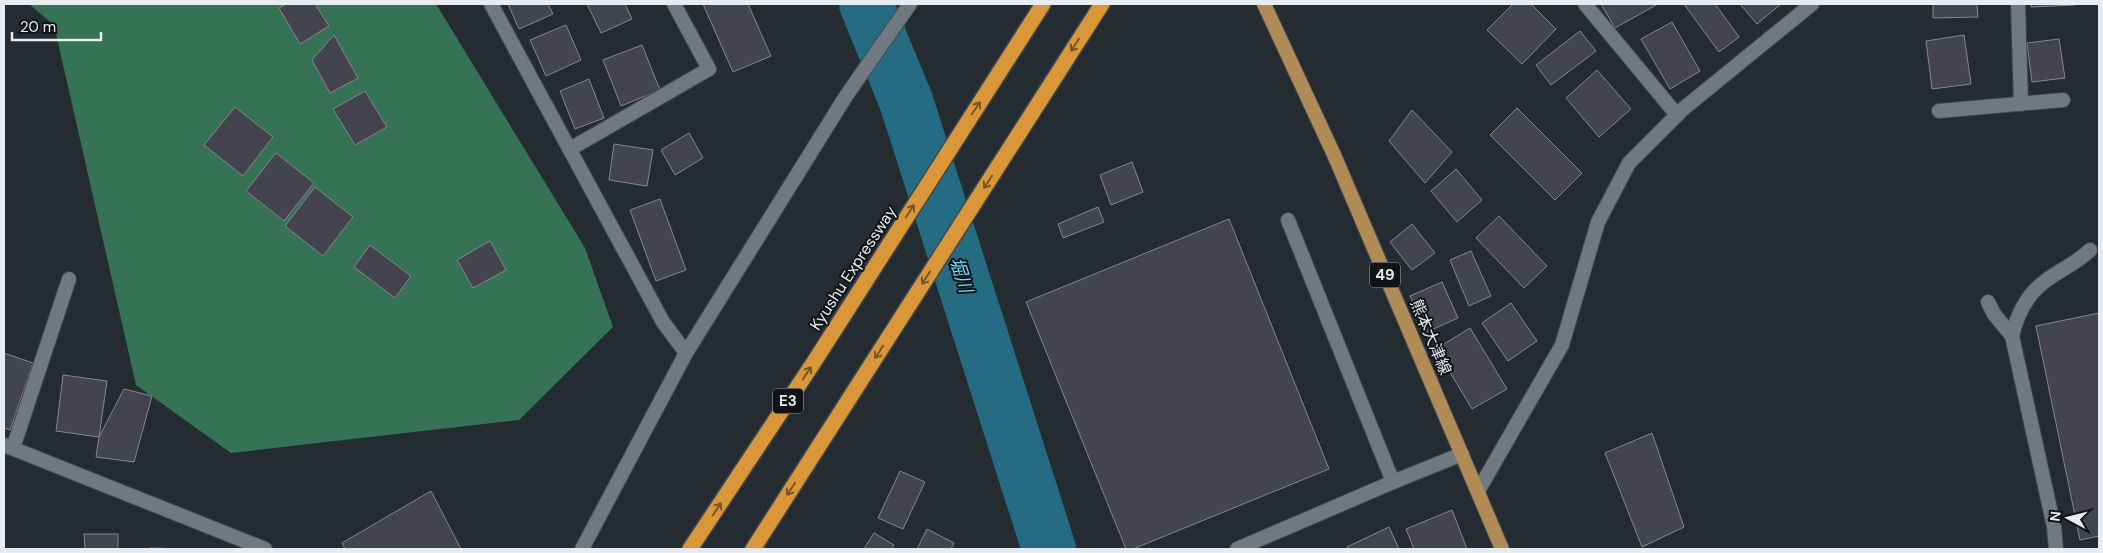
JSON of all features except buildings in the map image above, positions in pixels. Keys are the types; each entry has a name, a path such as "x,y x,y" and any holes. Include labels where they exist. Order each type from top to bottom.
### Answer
{"highway":[{"name":"Kyushu Expressway","path":"690,549 1043,4"},
{"path":"753,549 1102,4"}],"main road":[{"name":"熊本大津線","path":"1264,4 1335,157 1502,549"}],"street":[{"path":"491,4 663,322 686,353"},
{"path":"570,149 709,69 674,4"},
{"path":"1585,4 1677,115"},
{"path":"1478,491 1562,345 1598,222 1630,163 1677,115 1812,4"},
{"path":"2018,4 2021,104"},
{"path":"582,549 686,353 846,96 906,9"},
{"path":"1939,111 2063,100"},
{"path":"1288,220 1393,482"},
{"path":"2056,549 2054,527 2012,336 2016,320 2033,293 2045,282 2080,260 2090,250"},
{"path":"69,279 9,446 76,475 265,549"},
{"path":"1988,302 1994,314 2012,336"},
{"path":"1237,549 1462,454"}],"green space":[{"path":"29,4 436,4 585,248 613,327 519,420 231,453 136,385 54,25"}],"waterway":[{"name":"堀川","path":"866,4 906,101 1049,549"}]}
